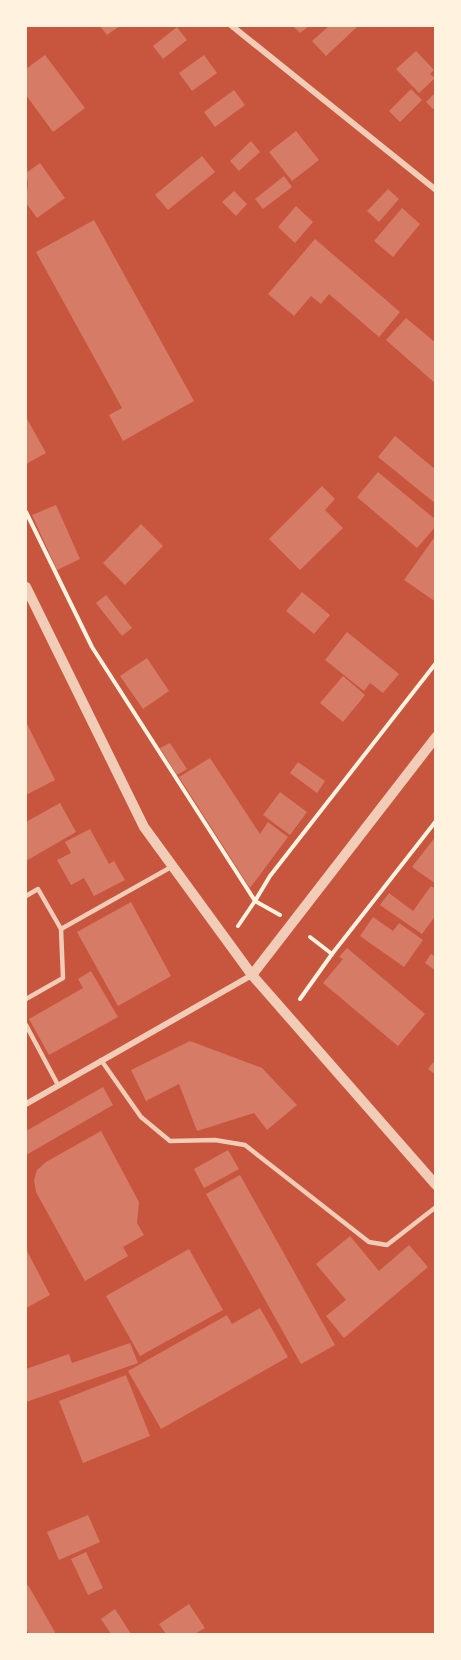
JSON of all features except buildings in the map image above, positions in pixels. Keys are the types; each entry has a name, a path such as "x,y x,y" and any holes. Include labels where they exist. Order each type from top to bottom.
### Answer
{"street":[{"path":"232,26 435,190"},
{"path":"26,587 144,827 252,975 435,1185"},
{"path":"26,1104 252,975 435,736"}],"lane":[{"path":"61,929 173,866"},
{"path":"26,896 38,889 61,929 63,978 26,999"},
{"path":"26,1025 58,1085"},
{"path":"101,1060 141,1117 170,1141 215,1140 244,1145 369,1242 387,1245 435,1207"}],"path":[{"path":"26,512 92,647 255,901 280,915"},
{"path":"238,926 270,876 435,663"},
{"path":"300,999 435,821"},
{"path":"310,937 332,954"}]}
